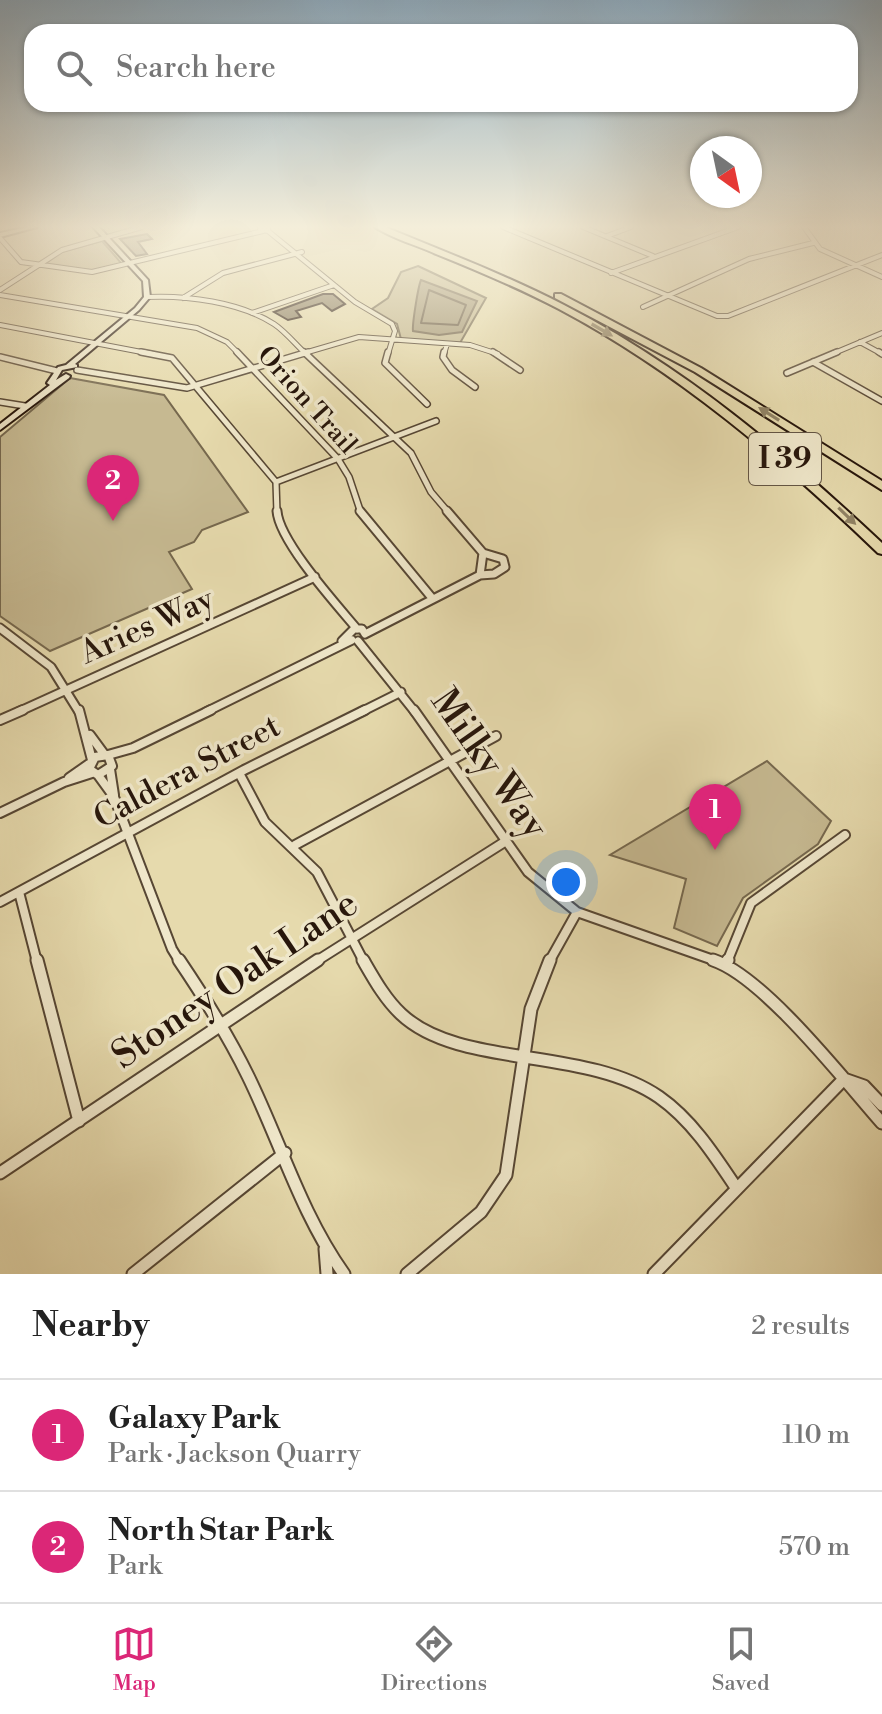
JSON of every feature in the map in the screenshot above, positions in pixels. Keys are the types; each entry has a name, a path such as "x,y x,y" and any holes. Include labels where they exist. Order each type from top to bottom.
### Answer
{"highway":[{"name":"I 39","path":"518,286 640,352 759,438 882,550"},
{"name":"I 39","path":"539,286 644,338 882,486"}],"street":[{"path":"0,428 128,317 147,297 146,286"},
{"path":"183,298 195,286"},
{"path":"252,313 330,286"},
{"path":"336,286 392,324 395,331 385,363 427,404"},
{"path":"642,286 709,315 728,316 802,286"},
{"path":"643,307 688,286"},
{"name":"Orion Trail","path":"0,292 213,334 227,342 338,459 349,477 359,510 432,598"},
{"path":"0,813 407,610 480,575 494,574 505,567 503,559 483,553 431,492 418,461 274,324 252,313 183,298 147,297"},
{"path":"0,325 170,356 276,482 436,421"},
{"path":"787,373 882,333"},
{"path":"0,357 166,392 197,388 348,342 392,341 475,347 496,353 520,370"},
{"path":"860,342 882,354"},
{"path":"446,345 443,357 446,363 475,387"},
{"path":"813,362 882,401"},
{"path":"0,402 25,406"},
{"name":"Milky Way","path":"276,482 278,523 528,872 577,912 726,964 785,1014 882,1123"},
{"path":"480,575 483,553"},
{"name":"Aries Way","path":"0,720 315,577"},
{"path":"0,628 45,660 70,687 88,733 93,768 114,797"},
{"name":"Caldera Street","path":"0,902 239,773 401,692"},
{"path":"88,733 109,760 114,797 172,949 221,1026 285,1153 324,1246 344,1274"},
{"path":"295,845 496,736"},
{"path":"93,768 109,760"},
{"path":"239,773 262,819 281,838 295,845 318,873 378,985 407,1020 422,1030 466,1046 571,1063 634,1085 672,1107 737,1189"},
{"path":"726,964 751,903 845,835"},
{"name":"Stoney Oak Lane","path":"0,1173 353,934 506,841"},
{"path":"19,892 79,1121"},
{"path":"407,1274 481,1212 498,1190 511,1159 531,1009 544,971 577,912"},
{"path":"654,1274 845,1081"},
{"name":"Milky Way","path":"845,1081 864,1086 882,1105"},
{"path":"133,1274 285,1153"},
{"path":"324,1246 327,1274"}],"shaded area":[{"path":"394,286 461,286 486,298 460,343 401,339 397,324 372,309 388,298"},
{"path":"70,378 164,395 248,512 202,530 194,542 169,552 192,589 50,651 0,616 0,437"},
{"path":"767,761 831,821 818,844 743,898 717,946 674,928 686,879 610,855"}],"water":[{"path":"420,286 438,286 477,301 462,332 439,335 413,331"}],"building":[{"path":"323,294 333,294 345,304 332,311 322,303 296,311 301,317 288,320 274,312"}],"place":[{"name":"North Star Park","path":"113,521"},
{"name":"Galaxy Park","path":"715,850"}]}
